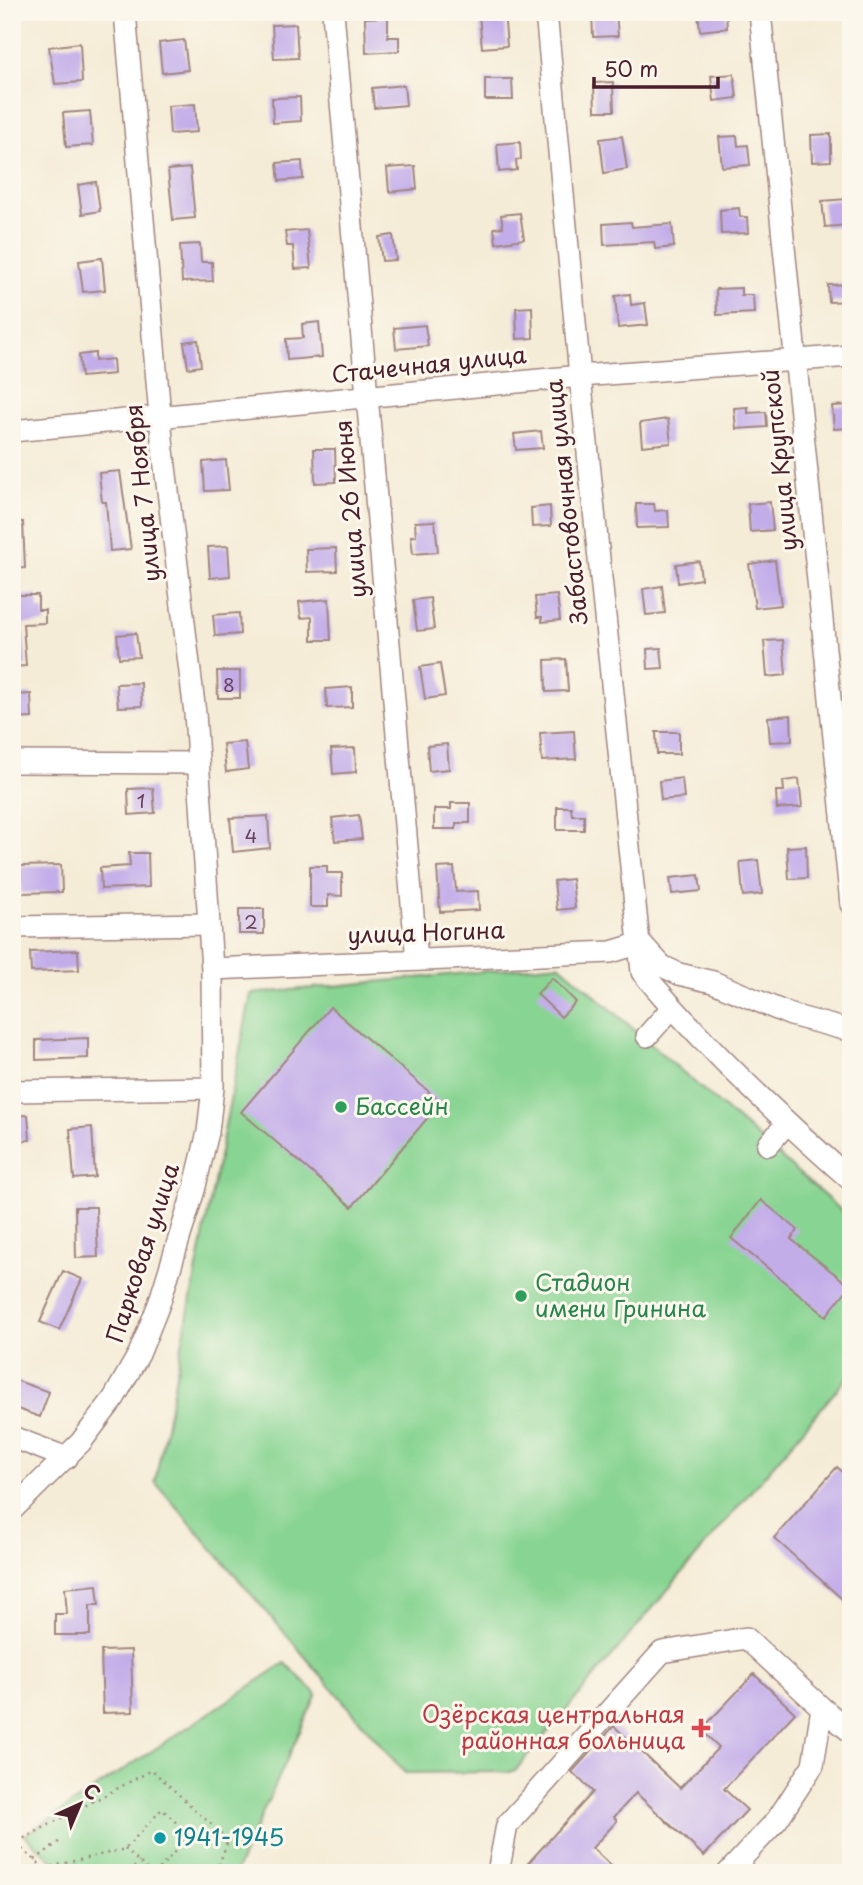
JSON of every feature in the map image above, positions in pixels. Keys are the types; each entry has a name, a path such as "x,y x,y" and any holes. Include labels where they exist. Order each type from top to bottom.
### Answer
{"street":[{"name":"улица 7 Ноября","path":"125,12 160,417 195,713 212,969"},
{"name":"улица 26 Июня","path":"333,12 417,960"},
{"name":"Забастовочная улица","path":"546,12 580,376 642,972 672,1008 787,1123 851,1180"},
{"name":"улица Крупской","path":"760,12 850,903"},
{"name":"Стачечная улица","path":"12,431 580,376 851,356"},
{"path":"12,762 197,762"},
{"path":"12,927 209,924"},
{"name":"улица Ногина","path":"212,969 611,952 641,943"},
{"path":"641,943 662,966 679,974 713,982 790,1015 851,1031"},
{"name":"Парковая улица","path":"12,1510 67,1458 114,1398 139,1354 159,1304 194,1190 208,1132 213,1088 212,969"},
{"path":"646,1036 672,1008"},
{"path":"12,1091 213,1088"},
{"path":"768,1145 787,1123"},
{"path":"12,1437 67,1458"},
{"path":"498,1873 507,1825 662,1652 746,1638 851,1732"},
{"path":"728,1873 777,1821 813,1765 822,1708"}],"path":[{"path":"50,1873 15,1843 152,1770 228,1840 216,1873"},
{"path":"45,1868 125,1849 162,1809 190,1835 154,1873 125,1849"},
{"path":"35,1860 60,1842"},
{"path":"129,1873 139,1862"}],"green space":[{"name":"Стадион имени Гринина","path":"559,964 851,1219 851,1373 514,1772 405,1773 155,1482 251,994"},
{"path":"285,1663 317,1694 235,1873 67,1873 25,1835"}],"building":[{"path":"504,12 507,46 482,48 479,14"},
{"path":"592,12 616,12 618,36 593,37"},
{"path":"698,12 726,12 727,28 700,31"},
{"path":"388,17 388,37 399,37 399,51 366,53 365,18"},
{"path":"296,24 298,58 274,59 272,25"},
{"path":"184,40 188,70 162,73 159,43"},
{"path":"80,43 82,82 55,84 49,47"},
{"path":"734,74 737,98 714,101 711,76"},
{"path":"485,79 512,79 513,100 485,100"},
{"path":"613,82 614,111 595,111 594,83"},
{"path":"404,85 406,105 374,108 372,88"},
{"path":"300,97 301,121 273,123 272,98"},
{"path":"195,104 197,132 170,134 168,106"},
{"path":"90,111 93,145 66,147 63,113"},
{"path":"831,134 831,161 812,162 811,135"},
{"path":"622,136 627,169 604,173 600,139"},
{"path":"737,136 738,146 748,145 750,165 722,167 719,137"},
{"path":"520,142 521,159 516,160 517,170 499,172 497,144"},
{"path":"302,161 303,179 279,181 277,163"},
{"path":"415,166 417,189 389,192 387,168"},
{"path":"190,168 195,218 173,220 168,170"},
{"path":"96,182 100,211 82,214 78,185"},
{"path":"847,199 849,225 825,227 822,201"},
{"path":"739,208 740,217 747,217 748,233 721,234 720,210"},
{"path":"520,213 524,239 496,243 494,228 503,227 501,215"},
{"path":"631,222 632,227 672,224 674,247 655,249 654,242 604,245 603,224"},
{"path":"307,230 311,268 295,269 293,246 287,246 285,232"},
{"path":"393,235 396,260 382,261 379,237"},
{"path":"200,244 201,262 212,262 213,281 182,282 180,245"},
{"path":"102,258 105,290 83,292 79,261"},
{"path":"851,284 851,301 829,302 828,285"},
{"path":"741,288 741,295 753,295 754,313 717,315 716,289"},
{"path":"630,294 631,305 645,303 648,325 618,328 615,296"},
{"path":"532,307 533,338 517,339 516,308"},
{"path":"319,322 322,357 287,360 286,339 303,338 302,324"},
{"path":"425,325 428,346 396,349 394,328"},
{"path":"198,340 201,366 188,368 184,342"},
{"path":"95,353 95,361 113,359 114,374 81,377 79,355"},
{"path":"851,405 851,428 834,429 832,406"},
{"path":"748,407 748,413 766,412 767,427 736,429 734,408"},
{"path":"668,419 671,443 642,446 640,423"},
{"path":"541,431 543,448 516,450 514,434"},
{"path":"314,449 335,449 336,482 315,483"},
{"path":"226,460 229,490 205,491 203,462"},
{"path":"120,471 131,549 110,551 106,502 102,502 99,473"},
{"path":"770,502 773,530 750,532 748,504"},
{"path":"636,504 654,504 655,511 668,510 669,527 637,528"},
{"path":"550,506 551,526 532,527 531,508"},
{"path":"435,521 438,552 413,554 411,536 416,536 415,522"},
{"path":"12,522 23,522 25,568 12,569"},
{"path":"228,546 230,576 210,578 208,547"},
{"path":"336,548 337,571 307,572 306,549"},
{"path":"775,560 781,605 755,608 749,564"},
{"path":"699,561 701,579 678,583 676,564"},
{"path":"662,586 665,613 646,615 643,589"},
{"path":"12,595 38,595 38,610 45,610 45,623 23,624 26,666 12,667"},
{"path":"557,595 560,620 542,622 542,617 537,617 535,597"},
{"path":"430,598 434,629 417,631 413,600"},
{"path":"329,599 331,640 312,640 312,617 301,618 299,602"},
{"path":"239,613 240,634 215,636 213,615"},
{"path":"136,633 139,657 119,658 117,635"},
{"path":"783,640 786,675 767,677 764,641"},
{"path":"661,648 663,668 648,669 647,649"},
{"path":"566,659 568,691 546,692 545,660"},
{"path":"440,664 445,696 425,699 420,667"},
{"path":"217,671 240,671 240,698 218,698"},
{"path":"141,683 142,706 118,707 116,684"},
{"path":"352,687 352,707 327,708 326,689"},
{"path":"31,694 32,718 12,719 12,695"},
{"path":"791,715 792,741 770,742 768,717"},
{"path":"574,731 576,759 542,761 540,733"},
{"path":"656,732 679,732 679,754 657,754"},
{"path":"245,742 248,769 226,772 223,744"},
{"path":"447,744 449,769 429,771 427,746"},
{"path":"355,748 356,772 333,774 331,749"},
{"path":"682,778 684,798 661,800 659,781"},
{"path":"799,779 802,807 777,809 776,791 784,791 783,781"},
{"path":"153,788 155,813 129,815 128,789"},
{"path":"451,803 470,803 470,823 456,823 456,829 434,829 434,809 451,809"},
{"path":"557,807 571,807 572,815 584,815 584,830 557,830"},
{"path":"359,815 362,839 335,841 332,818"},
{"path":"268,816 270,848 233,852 230,818"},
{"path":"806,846 807,878 789,879 787,847"},
{"path":"129,853 148,853 149,887 101,889 100,868 130,866"},
{"path":"758,860 762,894 743,896 740,862"},
{"path":"61,865 62,892 21,893 20,866"},
{"path":"310,866 327,866 327,873 342,873 342,896 328,895 328,907 310,907"},
{"path":"454,867 456,892 478,891 479,910 440,912 437,868"},
{"path":"699,875 701,891 672,894 670,878"},
{"path":"572,879 575,908 557,910 554,881"},
{"path":"239,909 264,909 264,934 239,934"},
{"path":"78,950 79,970 31,972 30,952"},
{"path":"552,978 576,1002 561,1017 537,994"},
{"name":"Бассейн","path":"330,1007 441,1102 352,1207 241,1112"},
{"path":"88,1038 88,1058 36,1060 36,1040"},
{"path":"28,1115 30,1140 12,1141 12,1116"},
{"path":"92,1127 95,1177 74,1179 70,1129"},
{"path":"761,1200 798,1230 791,1239 850,1286 826,1316 731,1238"},
{"path":"75,1207 96,1207 98,1257 76,1258"},
{"path":"63,1271 82,1279 59,1330 40,1322"},
{"path":"12,1379 49,1392 40,1417 12,1407"},
{"path":"837,1467 851,1479 851,1607 774,1538"},
{"path":"97,1585 99,1605 90,1605 90,1635 55,1635 55,1614 67,1614 65,1588"},
{"path":"131,1650 133,1712 103,1713 101,1651"},
{"path":"754,1674 795,1713 724,1789 747,1810 704,1856 636,1793 614,1817 617,1821 592,1848 619,1873 519,1873 593,1792 572,1772 614,1726 680,1788 719,1747 701,1730"}],"place":[{"name":"Бассейн","path":"341,1107"},
{"name":"Стадион имени Гринина","path":"521,1296"},
{"name":"Озёрская центральная районная больница","path":"701,1728"},
{"name":"1941-1945","path":"160,1838"}]}
